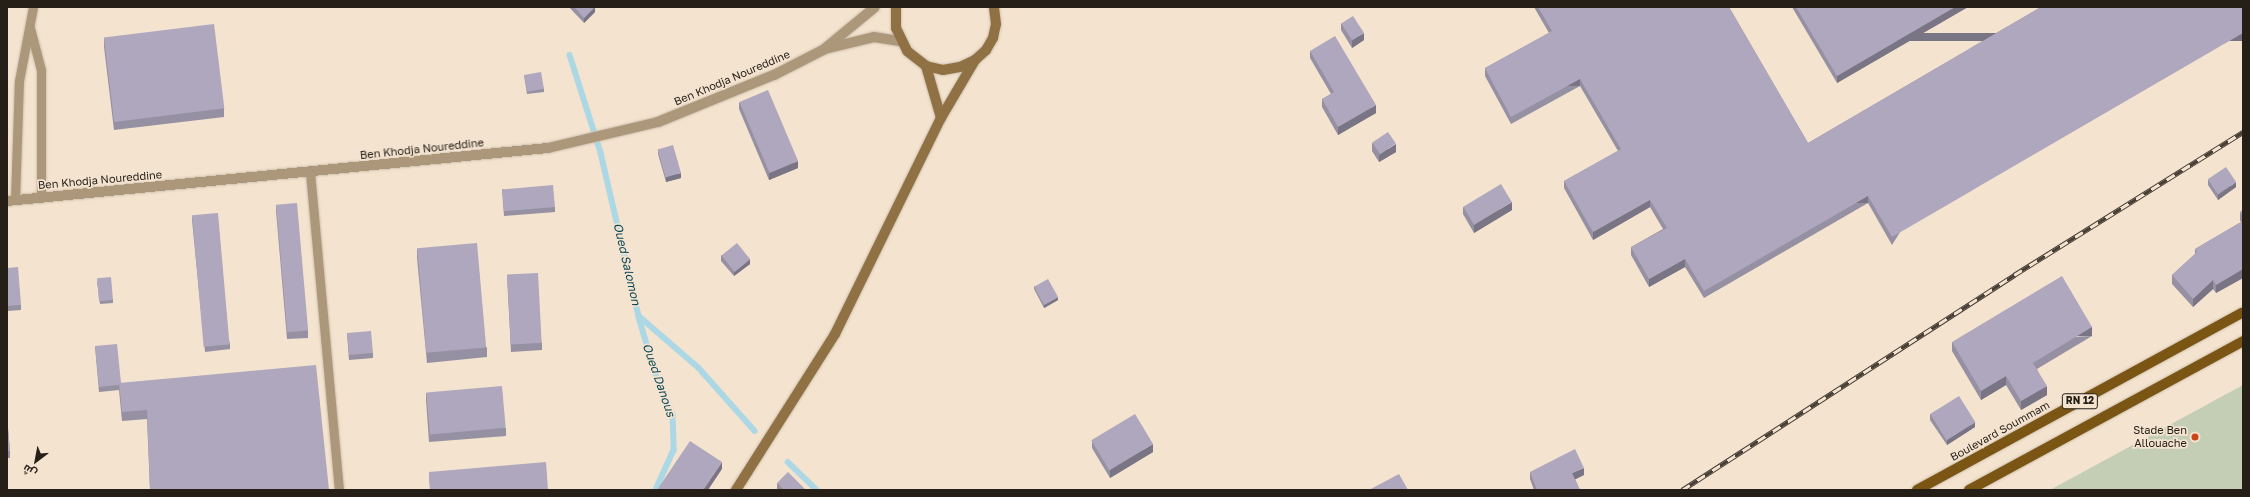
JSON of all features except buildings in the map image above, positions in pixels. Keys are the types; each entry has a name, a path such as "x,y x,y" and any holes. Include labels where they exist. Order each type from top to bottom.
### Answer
{"main road":[{"name":"Boulevard Soummam","path":"1917,490 2243,312"},
{"name":"RN 12","path":"1969,490 2243,341"}],"street":[{"name":"Ben Khodja Noureddine","path":"11,200 555,147 658,122 774,75 823,50 875,7"},
{"path":"896,7 896,28 900,41 916,60 926,66 943,70 960,67 975,60"},
{"path":"736,490 835,334 940,118 975,60 993,38 995,8"},
{"name":"Ben Khodja Noureddine","path":"823,50 874,37 900,41"},
{"path":"926,66 940,118"}],"lane":[{"path":"11,200 19,81 33,7"},
{"path":"30,28 40,70 41,198"},
{"path":"310,172 339,490"}],"green space":[{"name":"Stade Ben Allouache","path":"2243,385 2243,490 2050,490"}],"waterway":[{"name":"Oued Salomon","path":"570,55 601,153 639,316 699,368 755,431"},
{"name":"Oued Danous","path":"639,317 657,378 673,415 674,450 656,490"},
{"name":"Oued Salomon","path":"788,462 817,490"}],"railway":[{"path":"1682,490 2014,275 2243,132"}],"place":[{"name":"Stade Ben Allouache","path":"2195,437"}]}
